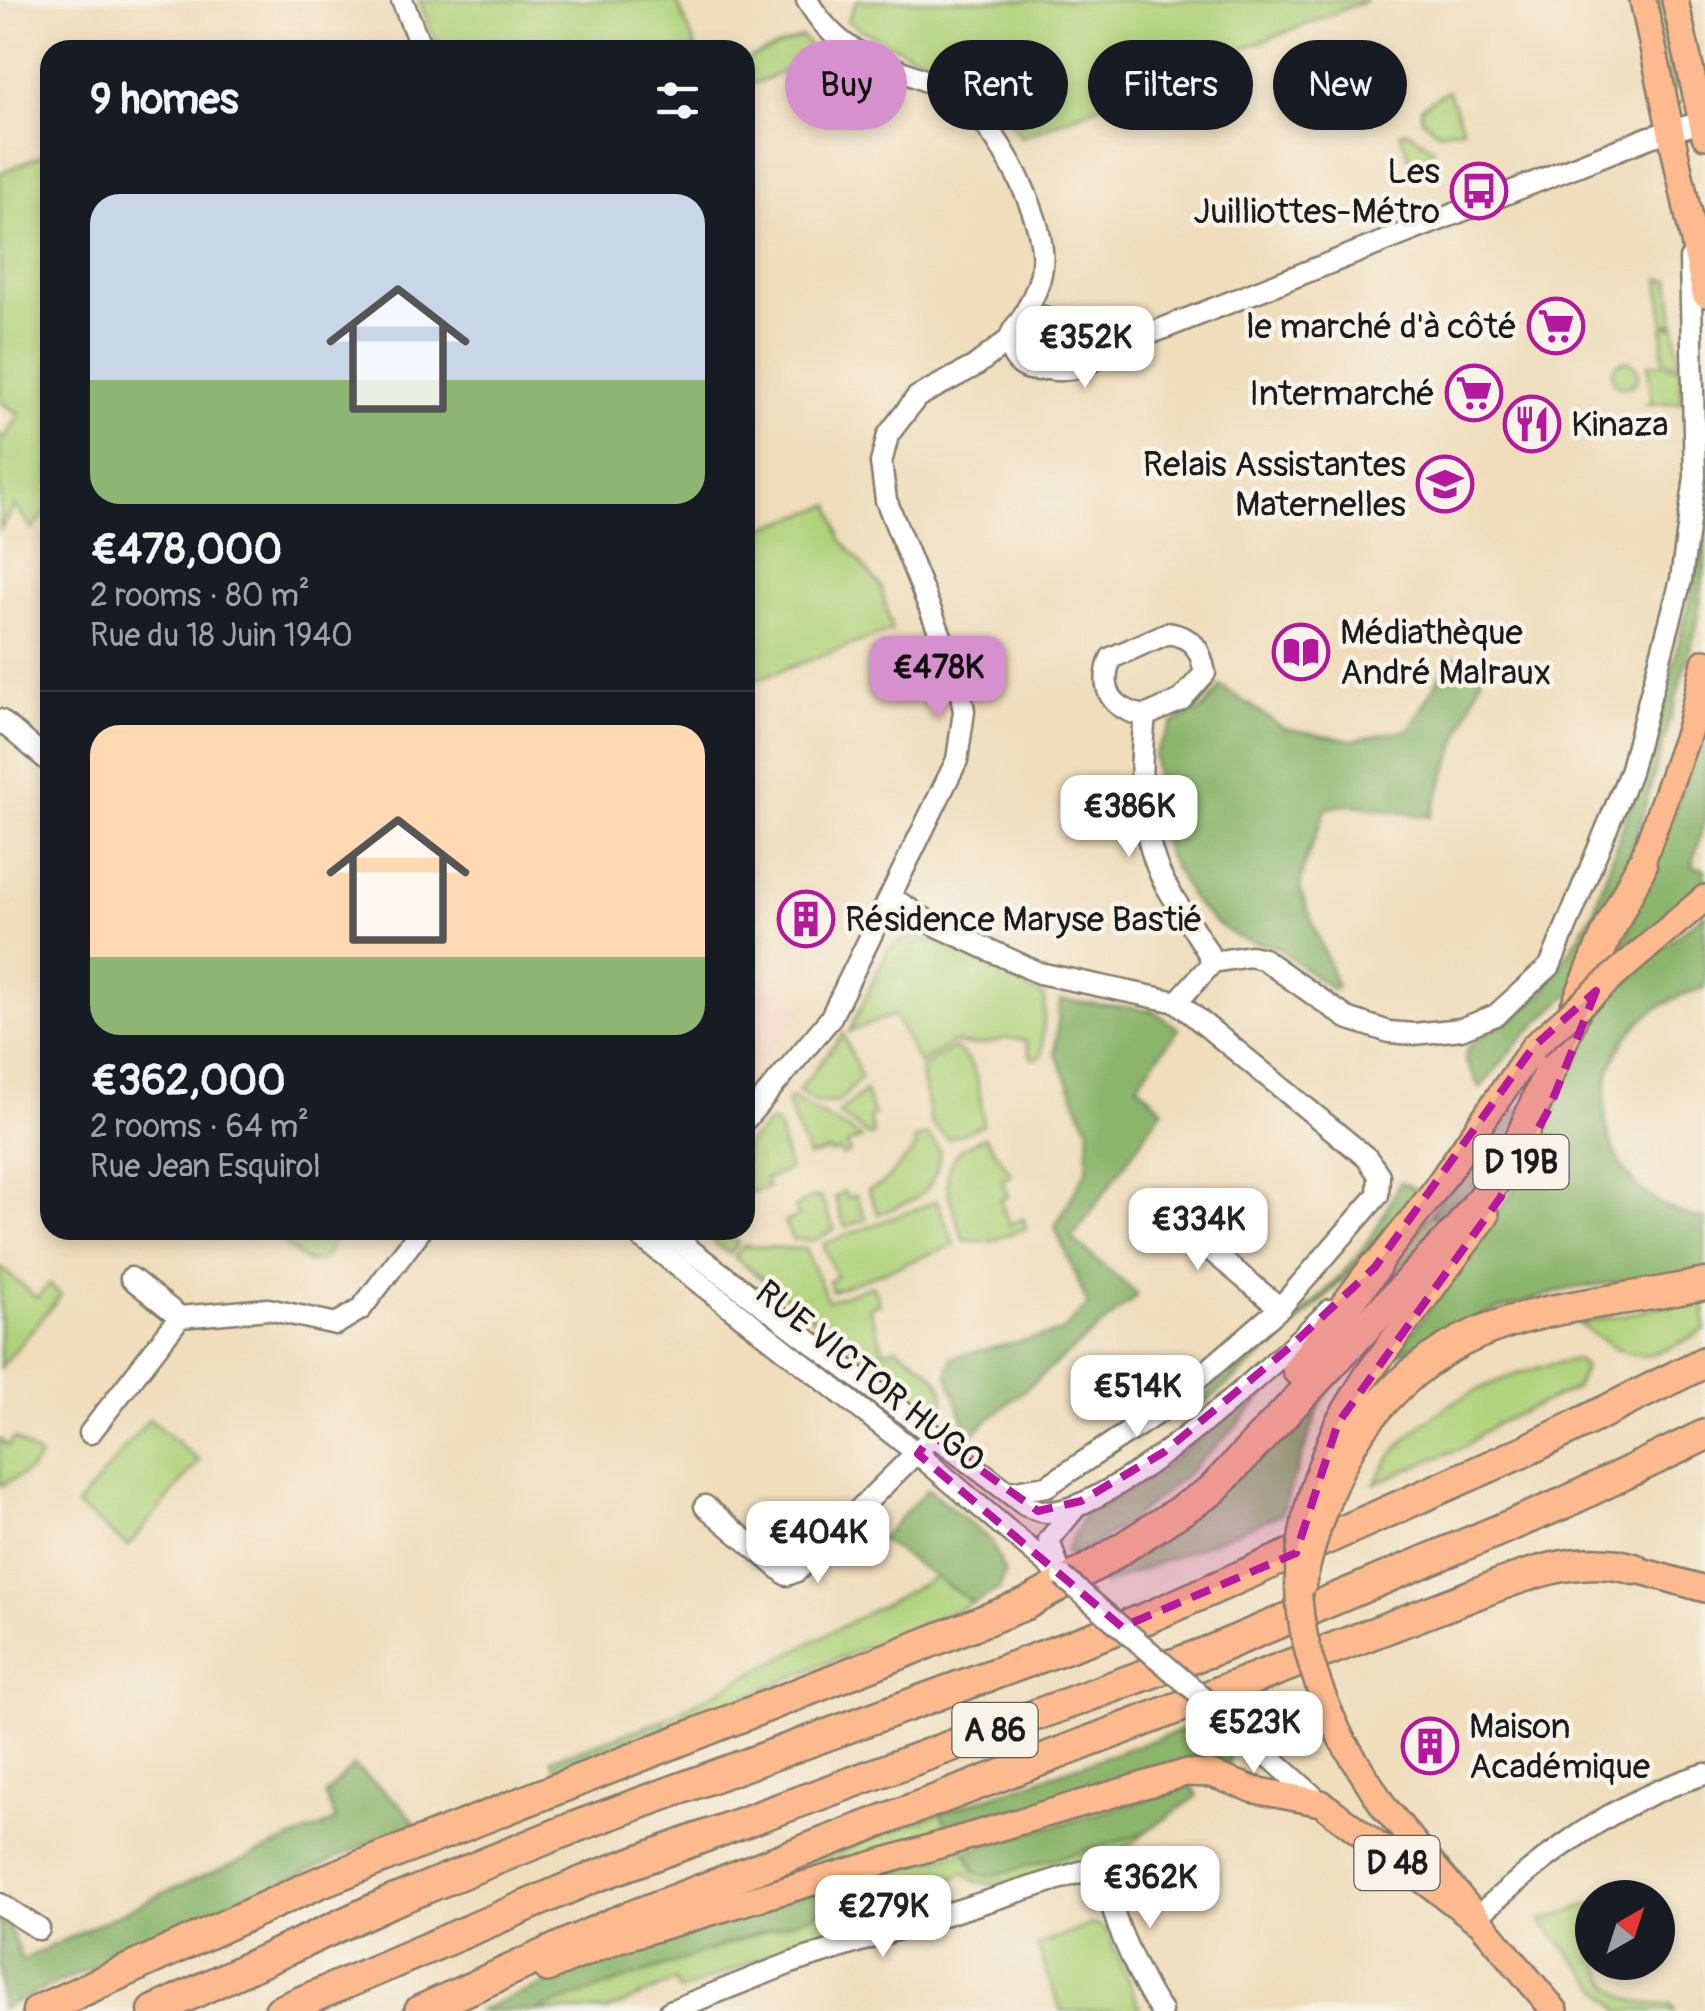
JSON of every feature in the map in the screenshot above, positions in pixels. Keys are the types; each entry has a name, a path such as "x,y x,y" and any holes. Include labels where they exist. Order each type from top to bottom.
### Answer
{"highway":[{"path":"38,2011 335,1876 1026,1604 1102,1562 1211,1491 1490,1190 1513,1157 1540,1102 1606,936 1641,866"},
{"path":"1172,1516 1319,1345 1374,1268"},
{"path":"1300,1584 1315,1521 1346,1430 1383,1398 1470,1334 1556,1308 1705,1284"},
{"name":"A 86","path":"154,2011 388,1903 575,1827 1147,1618 1527,1450 1705,1362"},
{"name":"A 86","path":"280,2011 594,1877 1213,1650 1564,1502 1705,1436"},
{"path":"420,2011 614,1923 1470,1597 1565,1566 1615,1563 1634,1569"}],"main road":[{"path":"1643,0 1705,294"},
{"path":"1675,0 1704,129"},
{"name":"D 19B","path":"1346,1430 1367,1374 1500,1198 1536,1135 1641,866 1689,730 1705,662"},
{"path":"1374,1268 1430,1197 1534,1046 1705,898"},
{"path":"1634,1569 1705,1588"},
{"path":"1300,1584 1302,1626 1314,1683 1342,1740 1384,1806 1475,1920 1556,2011"},
{"path":"494,1978 524,1978 619,1939 1186,1773 1212,1774 1255,1790 1321,1802"},
{"name":"D 48","path":"1321,1802 1475,1920"}],"street":[{"path":"402,0 418,40"},
{"path":"807,0 822,25 851,52 948,92 977,114 1028,203 1042,250 1039,288 1048,319 1063,336 1111,349"},
{"path":"975,366 1021,365 1062,372 1093,362 1111,349 1650,136 1704,129"},
{"path":"1177,1002 1213,962 1250,956 1262,959 1347,1018 1389,1032 1414,1034 1461,1029 1496,1015 1550,966 1630,772 1680,580 1696,477 1690,222"},
{"path":"1021,365 1012,353 1015,330 1039,288"},
{"path":"755,1109 822,1032 950,778 964,711 958,678 886,500 881,462 888,435 917,397 975,366 1034,316 1048,319"},
{"path":"1046,368 1059,359 1063,336"},
{"path":"1168,632 1188,637 1200,650 1205,673 1181,700 1145,716 1118,707 1107,694 1104,677 1111,658 1168,632"},
{"path":"1145,716 1140,781 1150,846 1162,876 1213,962"},
{"path":"0,720 40,754"},
{"path":"892,898 931,923 1039,973 1177,1002 1367,1158 1379,1176 1378,1195 1280,1308 1162,1410 1047,1486 1009,1492"},
{"path":"1148,1198 1280,1308"},
{"path":"131,1278 180,1317 268,1308 336,1324 361,1309 413,1240"},
{"name":"RUE VICTOR HUGO","path":"658,1240 1064,1576"},
{"name":"RUE VICTOR HUGO","path":"659,1240 1025,1506 1048,1512 1081,1502"},
{"path":"1064,1576 1053,1560 1049,1540 1081,1502 1164,1452 1215,1414 1374,1268"},
{"path":"90,1432 180,1317"},
{"path":"705,1506 787,1575 797,1571 898,1467 918,1454 932,1435"},
{"name":"D 48","path":"1064,1576 1321,1802"},
{"path":"1475,1920 1588,1826 1655,1791 1705,1774"},
{"path":"670,2011 791,1963 1096,1867 1110,1871 1116,1886 1112,1903 1148,1995 1161,2011"},
{"path":"0,1904 40,1929"}],"highlighted area":[{"path":"1596,991 1549,1109 1500,1198 1338,1423 1296,1553 1122,1627 918,1454 932,1435 1038,1511 1081,1501 1164,1452 1290,1347 1375,1267 1534,1046"}],"shaded area":[{"path":"755,974 805,1011 755,1066"}],"green space":[{"path":"419,0 676,0 693,40 435,40"},
{"path":"857,0 1367,0 1253,45 1253,40 1088,40 1088,110 1068,118 1068,40 927,40 927,61 907,52 907,40 882,40 847,21"},
{"path":"1653,0 1664,0 1683,86 1673,89"},
{"path":"785,44 785,72 755,83 755,56"},
{"path":"1448,90 1463,128 1437,132 1421,118 1421,107"},
{"path":"1015,130 1039,130 1021,137"},
{"path":"1408,131 1434,148 1415,171 1400,133"},
{"path":"40,156 40,520 33,530 15,506 0,530 0,435 5,438 20,414 0,402 0,173"},
{"path":"1659,279 1670,280 1675,323 1664,324"},
{"path":"1675,325 1679,365 1663,359 1663,328"},
{"path":"1625,361 1634,365 1638,374 1634,383 1625,387 1616,383 1612,374 1616,365"},
{"path":"1648,364 1680,369 1682,402 1648,404 1652,401"},
{"path":"1705,493 1705,567 1696,629 1635,841 1576,988 1527,1033 1480,1088 1465,1060 1467,1048 1543,994 1593,913 1659,721 1696,573"},
{"path":"831,505 841,539 881,587 892,630 755,680 755,531"},
{"path":"1451,657 1486,664 1430,817 1348,804 1326,809 1304,865 1300,889 1337,987 1332,990 1277,947 1239,938 1213,921 1193,901 1167,854 1159,828 1154,755 1173,723 1204,708 1221,686 1283,728 1352,740 1410,729"},
{"path":"1701,741 1705,742 1705,818 1692,866 1705,869 1705,888 1620,953"},
{"path":"1705,913 1705,988 1660,1006 1629,1035 1610,1070 1605,1108 1612,1146 1631,1179 1662,1205 1705,1219 1705,1270 1569,1289 1484,1314 1396,1355 1521,1179 1552,1117 1597,1000"},
{"path":"913,935 947,947 1045,997 1042,1056 1032,1059 1025,1040 1016,1038 975,1045 953,1042 919,1064 894,1015 849,1032 889,948"},
{"path":"1060,1000 1152,1010 1179,1029 1137,1084 1163,1109 1072,1239 1138,1295 969,1436 948,1375 952,1357 1062,1332 1088,1305 1055,1227 1087,1169 1089,1129 1055,1052"},
{"path":"843,1034 861,1077 839,1102 818,1104 798,1091"},
{"path":"953,1047 974,1072 983,1125 948,1139 931,1123 920,1069"},
{"path":"865,1091 874,1116 869,1118 874,1134 869,1136 838,1114"},
{"path":"791,1098 862,1138 847,1144 850,1153 842,1156 840,1151 831,1154 829,1150 808,1157 787,1102"},
{"path":"1507,1103 1525,1116 1512,1140 1445,1223 1431,1213"},
{"path":"769,1122 778,1125 789,1170 765,1179 768,1187 755,1192 755,1136"},
{"path":"928,1135 940,1151 928,1187 913,1200 878,1214 868,1190 881,1185 916,1148 914,1140"},
{"path":"985,1137 1012,1175 1002,1180 1008,1197 1000,1200 1009,1224 1024,1219 1026,1228 990,1242 964,1240 949,1193 949,1167 967,1146"},
{"path":"1400,1182 1419,1190 1366,1255 1277,1342 1181,1423 1176,1419 1280,1334 1330,1286 1371,1237"},
{"path":"844,1191 847,1198 856,1195 866,1219 845,1227 835,1198"},
{"path":"812,1197 821,1198 835,1230 812,1241 792,1239 784,1222 798,1217 795,1208"},
{"path":"937,1201 955,1245 832,1291 829,1281 836,1277 823,1244"},
{"path":"1431,1213 1445,1223 1336,1335"},
{"path":"330,1240 331,1247 322,1261 306,1262 281,1241"},
{"path":"712,1240 735,1240 738,1243 729,1254"},
{"path":"743,1246 805,1249 828,1301 872,1285 880,1303 869,1307 884,1351 896,1347 934,1375 943,1393 939,1416 734,1257"},
{"path":"0,1267 37,1298 49,1284 61,1295 0,1368"},
{"path":"1705,1298 1705,1330 1653,1354 1628,1353 1579,1324"},
{"path":"1577,1359 1585,1368 1576,1388 1492,1426 1464,1447 1375,1483 1391,1457 1434,1415 1489,1385"},
{"path":"1344,1361 1320,1405 1281,1514 1104,1585 1101,1580 1157,1543"},
{"path":"1271,1376 1273,1385 1251,1411 1180,1480 1072,1559 1065,1553 1083,1516 1154,1475"},
{"path":"149,1419 199,1461 128,1547 77,1506"},
{"path":"14,1438 40,1458 29,1471 0,1486 0,1439 8,1446"},
{"path":"928,1489 991,1541 1005,1573 999,1589 973,1603 880,1539"},
{"path":"936,1577 973,1603 667,1729 663,1720"},
{"path":"663,1720 667,1729 556,1772 551,1759"},
{"path":"1206,1722 1230,1754 1227,1768 953,1835 941,1813"},
{"path":"353,1766 402,1806 415,1823 0,2009 0,1920 8,1924 22,1960 170,1890 336,1821 325,1795"},
{"path":"1192,1786 1198,1796 1147,1831 1123,1840 987,1877 975,1872 966,1851"},
{"path":"941,1813 953,1835 813,1872 809,1863"},
{"path":"1147,1831 1110,1859 994,1885 974,1881 966,1873 680,1992 675,1981 607,2011 535,2011 848,1899 839,1886 966,1851 975,1872"},
{"path":"839,1886 848,1899 844,1904 535,2011 477,2011 656,1943"},
{"path":"1575,1909 1575,1960 1541,1921"},
{"path":"1092,1924 1106,1929 1141,2011 1061,2011 1037,1946"},
{"path":"1593,1980 1607,1980 1618,1992 1636,2001 1671,2004 1675,2011 1620,2011"}],"place":[{"name":"Les Juilliottes-Métro","path":"1479,191"},
{"name":"le marché d'à côté","path":"1556,326"},
{"name":"Intermarché","path":"1474,393"},
{"name":"Kinaza","path":"1532,424"},
{"name":"Relais Assistantes Maternelles","path":"1445,484"},
{"name":"Médiathèque André Malraux","path":"1301,652"},
{"name":"Résidence Maryse Bastié","path":"806,919"},
{"name":"Maison Académique","path":"1430,1746"}]}
